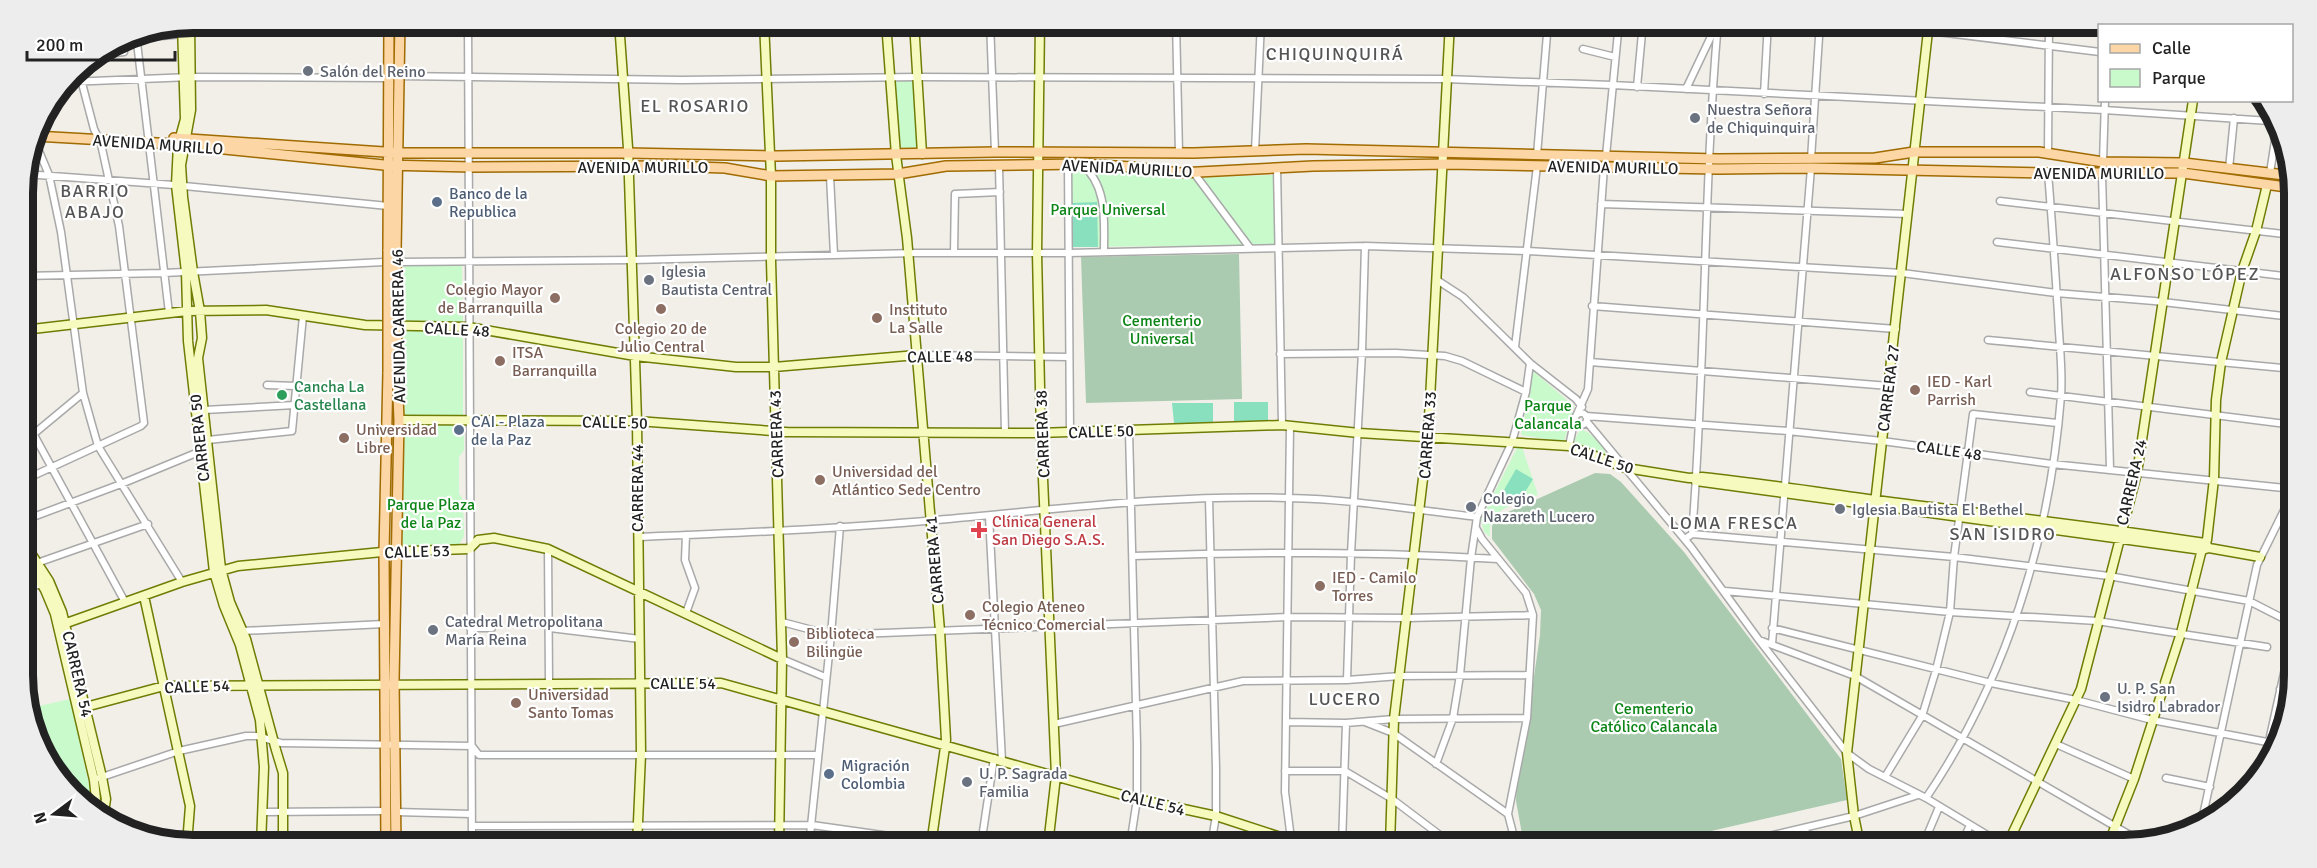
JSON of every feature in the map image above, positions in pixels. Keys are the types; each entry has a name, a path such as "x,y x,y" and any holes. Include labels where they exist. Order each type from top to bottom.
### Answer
{"main road":[{"name":"AVENIDA CARRERA 46","path":"389,33 388,206 392,248 393,372 399,401 396,552 389,685"},
{"name":"AVENIDA CARRERA 46","path":"392,248 399,177 399,33"},
{"name":"AVENIDA MURILLO","path":"46,131 181,142 387,165 716,168 771,176 898,174 946,165 1080,164 1194,173 1277,168 1443,164 1604,167 1811,163 1875,158 1914,152 2048,153 2103,162 2229,169 2283,175"},
{"name":"AVENIDA MURILLO","path":"43,137 98,136"},
{"name":"AVENIDA MURILLO","path":"181,142 387,153 628,153 769,156 995,152 1179,153 1306,149 1606,156 1709,164"},
{"name":"AVENIDA MURILLO","path":"1811,163 1912,170 2102,174 2183,168 2284,187"},
{"path":"399,177 403,170 410,166"},
{"name":"AVENIDA CARRERA 46","path":"393,372 387,402 384,624 389,685 391,812 394,835"},
{"name":"AVENIDA CARRERA 46","path":"388,835 391,812"}],"street":[{"name":"CARRERA 50","path":"185,33 191,120 181,142 179,186 189,272 187,316 201,451 224,606 282,766 283,835"},
{"path":"468,33 468,421 472,835"},
{"name":"CARRERA 44","path":"620,33 633,260 637,421 641,754 637,835"},
{"name":"CARRERA 43","path":"764,33 771,176 771,256 782,622 779,835"},
{"name":"CARRERA 41","path":"887,33 896,155 908,253 940,631 946,745 933,835"},
{"path":"915,33 922,154"},
{"path":"990,33 995,152"},
{"name":"CARRERA 38","path":"1040,33 1037,253 1039,356 1056,776 1049,835"},
{"path":"1176,33 1179,153"},
{"path":"1255,151 1260,33"},
{"name":"CARRERA 33","path":"1390,835 1394,719 1428,437 1449,33"},
{"path":"1537,155 1547,33"},
{"path":"1606,156 1618,33"},
{"path":"1637,87 1642,33"},
{"path":"1686,89 1713,33"},
{"path":"1692,534 1694,478 1700,424 1712,91 1717,33"},
{"path":"1764,94 1767,33"},
{"path":"1772,644 1819,33"},
{"name":"CARRERA 27","path":"1858,835 1847,753 1927,33"},
{"path":"1966,33 2098,52"},
{"path":"2048,153 2049,33"},
{"path":"137,43 169,313"},
{"path":"1583,49 1615,57"},
{"path":"115,53 124,52"},
{"path":"400,76 623,79 918,76 1445,79 2049,107 2267,121"},
{"path":"79,81 187,77 388,78"},
{"path":"33,476 143,425 119,226 98,136 82,81"},
{"path":"2103,162 2105,102"},
{"name":"CARRERA 24","path":"2010,835 2076,700 2137,473 2193,102"},
{"path":"2229,169 2234,118"},
{"path":"2270,173 2275,141"},
{"path":"39,148 49,175 61,232 83,393 98,446 182,582"},
{"path":"1068,164 1070,432"},
{"path":"1080,164 1094,178 1102,196 1104,251"},
{"path":"999,166 1005,433"},
{"path":"1515,348 1537,166"},
{"path":"1569,446 1573,431 1582,415 1588,389 1592,306 1604,167"},
{"path":"1277,168 1280,354 1289,498 1286,813 1294,835"},
{"path":"1194,173 1250,248"},
{"path":"1926,798 1962,740 1991,683 2017,616 2042,524 2061,395 2048,173"},
{"path":"34,174 108,179 388,206"},
{"path":"2102,174 2110,469"},
{"path":"830,176 834,255"},
{"path":"2113,835 2134,779 2206,547 2214,479 2215,414 2221,362 2242,271 2256,231 2267,185"},
{"path":"954,253 955,194 1000,192"},
{"path":"2000,201 2284,234"},
{"path":"1601,204 1908,214"},
{"path":"1997,242 2284,276"},
{"path":"1347,680 1365,246"},
{"path":"399,262 633,260 908,253 1069,253 1365,246 1528,251 1902,273 2056,293 2284,316"},
{"path":"387,402 384,383 384,248 399,249 399,401"},
{"path":"33,276 164,273 384,262"},
{"name":"CARRERA 50","path":"189,272 199,300 202,338 198,358 208,440 218,571 243,631 263,737 262,835"},
{"path":"1437,280 1463,297 1582,415 1685,539 1725,591 1758,640 1847,753 1858,762 1926,798 1988,835"},
{"path":"187,299 193,304 199,300"},
{"path":"1592,306 1896,328"},
{"name":"CALLE 48","path":"33,329 169,313 187,316 266,310 384,327 468,327 635,356 736,367 917,355 1070,357"},
{"path":"208,440 292,431 303,316"},
{"path":"1988,340 2284,368"},
{"path":"1280,354 1362,352 1432,354 1462,361 1526,392"},
{"path":"1590,362 1888,386"},
{"path":"1436,764 1453,718 1460,675 1477,517 1512,442 1526,392 1530,363"},
{"path":"267,385 296,386"},
{"path":"2030,392 2284,424"},
{"path":"83,393 34,435 125,602"},
{"path":"204,411 295,405"},
{"path":"1885,777 1922,716 1936,670 1950,612 1954,557 1970,453 1973,414 2057,423"},
{"name":"CALLE 48","path":"1582,415 1788,431 2052,464 2284,488"},
{"name":"CALLE 50","path":"399,420 637,421 776,431 1005,433 1286,425 1359,433 1569,446 1626,468 1874,503 2120,533 2260,557"},
{"path":"1129,431 1137,799 1132,835"},
{"path":"33,517 201,451"},
{"path":"1604,461 1609,460 1612,453"},
{"path":"638,537 931,521 1130,503 1209,499 1289,498 1477,517"},
{"path":"1209,499 1215,686 1216,816 1213,835"},
{"path":"2203,814 2260,557 2284,509"},
{"path":"983,835 998,759 995,629 989,516"},
{"path":"37,563 148,524"},
{"path":"810,835 840,526"},
{"path":"1476,528 1498,559 1527,593 1533,615 1527,718 1508,814 1513,835"},
{"path":"1685,539 1692,534 1869,548 2109,576 2249,600 2284,620"},
{"path":"686,613 695,588 685,560 687,535"},
{"name":"CALLE 53","path":"62,625 218,571 384,552 469,549 478,540 486,538 520,542 548,549 825,677"},
{"path":"548,549 549,683"},
{"path":"1133,555 1289,553 1498,559"},
{"name":"CARRERA 54","path":"33,557 54,591 98,778 98,803"},
{"name":"CARRERA 54","path":"33,570 62,625"},
{"path":"33,586 42,584"},
{"path":"1725,591 1950,612 2097,621 2267,647"},
{"path":"144,596 190,806 188,835"},
{"path":"782,622 831,635 1288,616 1407,618 1533,615"},
{"path":"243,631 384,624"},
{"path":"470,628 492,628"},
{"path":"550,628 640,639"},
{"path":"1772,628 1991,683 2076,700 2152,720 2267,742"},
{"path":"1758,640 1855,676 1962,740 2130,835"},
{"path":"2266,748 2284,671"},
{"path":"1054,724 1243,681 1529,675"},
{"name":"CALLE 54","path":"82,708 164,686 721,682 821,712 1137,799 1216,816 1278,835"},
{"path":"1287,722 1346,723 1394,719 1527,718"},
{"path":"1364,721 1393,733 1508,814"},
{"path":"1342,835 1346,723"},
{"path":"98,778 178,751 246,736 263,737 274,742 472,746"},
{"path":"2056,744 2134,779"},
{"path":"472,746 477,755 817,755"},
{"path":"264,767 273,763 282,766"},
{"path":"1285,771 1345,771 1392,799 1441,835"},
{"path":"2166,778 2210,787"},
{"path":"1784,835 1854,816 1918,795"},
{"path":"1927,835 1939,807"},
{"path":"263,812 471,814"},
{"path":"472,826 812,825 883,835"},
{"path":"1966,835 1970,825"},
{"path":"1253,827 1262,835"},
{"path":"1805,828 1807,835"}],"green space":[{"path":"916,80 920,148 901,149 895,81"},
{"name":"Parque Universal","path":"1070,170 1133,172 1188,178 1273,175 1276,245 1070,247"},
{"path":"1097,202 1098,247 1072,247 1071,203"},
{"name":"Cementerio Universal","path":"1239,254 1242,399 1086,403 1081,257"},
{"path":"462,265 463,322 404,322 404,266"},
{"path":"463,329 463,418 406,418 401,330"},
{"name":"Parque Calancala","path":"1533,371 1574,406 1564,442 1521,435"},
{"path":"1234,402 1268,402 1268,422 1234,422"},
{"path":"1172,403 1213,403 1213,423 1174,423"},
{"name":"Parque Plaza de la Paz","path":"460,422 464,425 464,450 459,457 459,494 463,499 464,536 458,547 396,548 404,423"},
{"name":"Parque Calancala","path":"1580,429 1597,440 1604,449 1606,457 1575,444"},
{"name":"Parque Calancala","path":"1518,446 1522,447 1538,495 1504,508 1498,513 1490,527 1490,537 1484,532 1481,519"},
{"path":"1516,469 1533,479 1516,507 1500,497"},
{"name":"Cementerio Católico Calancala","path":"1595,473 1610,474 1621,482 1684,552 1841,759 1847,800 1694,835 1522,835 1516,801 1517,775 1524,746 1540,635 1541,610 1534,594 1492,539 1492,526 1497,517"},
{"path":"70,699 91,794 89,796 84,791 84,784 77,784 60,764 42,726 36,707"}],"place":[{"name":"Salón del Reino","path":"308,71"},
{"name":"Nuestra Señora de Chiquinquira","path":"1695,118"},
{"name":"Banco de la Republica","path":"437,202"},
{"name":"Iglesia Bautista Central","path":"649,280"},
{"name":"Colegio Mayor de Barranquilla","path":"555,298"},
{"name":"Colegio 20 de Julio Central","path":"661,309"},
{"name":"Instituto La Salle","path":"877,318"},
{"name":"ITSA Barranquilla","path":"500,361"},
{"name":"IED - Karl Parrish","path":"1915,390"},
{"name":"Cancha La Castellana","path":"282,395"},
{"name":"CAI - Plaza de la Paz","path":"459,430"},
{"name":"Universidad Libre","path":"344,438"},
{"name":"Universidad del Atlántico Sede Centro","path":"820,480"},
{"name":"Colegio Nazareth Lucero","path":"1471,507"},
{"name":"Iglesia Bautista El Bethel","path":"1840,509"},
{"name":"Clínica General San Diego S.A.S.","path":"979,530"},
{"name":"IED - Camilo Torres","path":"1320,586"},
{"name":"Colegio Ateneo Técnico Comercial","path":"970,615"},
{"name":"Catedral Metropolitana María Reina","path":"433,630"},
{"name":"Biblioteca Bilingüe","path":"794,642"},
{"name":"U. P. San Isidro Labrador","path":"2105,697"},
{"name":"Universidad Santo Tomas","path":"516,703"},
{"name":"Migración Colombia","path":"829,774"},
{"name":"U. P. Sagrada Familia","path":"967,782"}],"district":[{"name":"CHIQUINQUIRÁ","path":"1335,54"},
{"name":"EL ROSARIO","path":"695,106"},
{"name":"BARRIO ABAJO","path":"95,201"},
{"name":"ALFONSO LÓPEZ","path":"2185,274"},
{"name":"LOMA FRESCA","path":"1734,523"},
{"name":"SAN ISIDRO","path":"2003,534"},
{"name":"LUCERO","path":"1345,699"}]}
